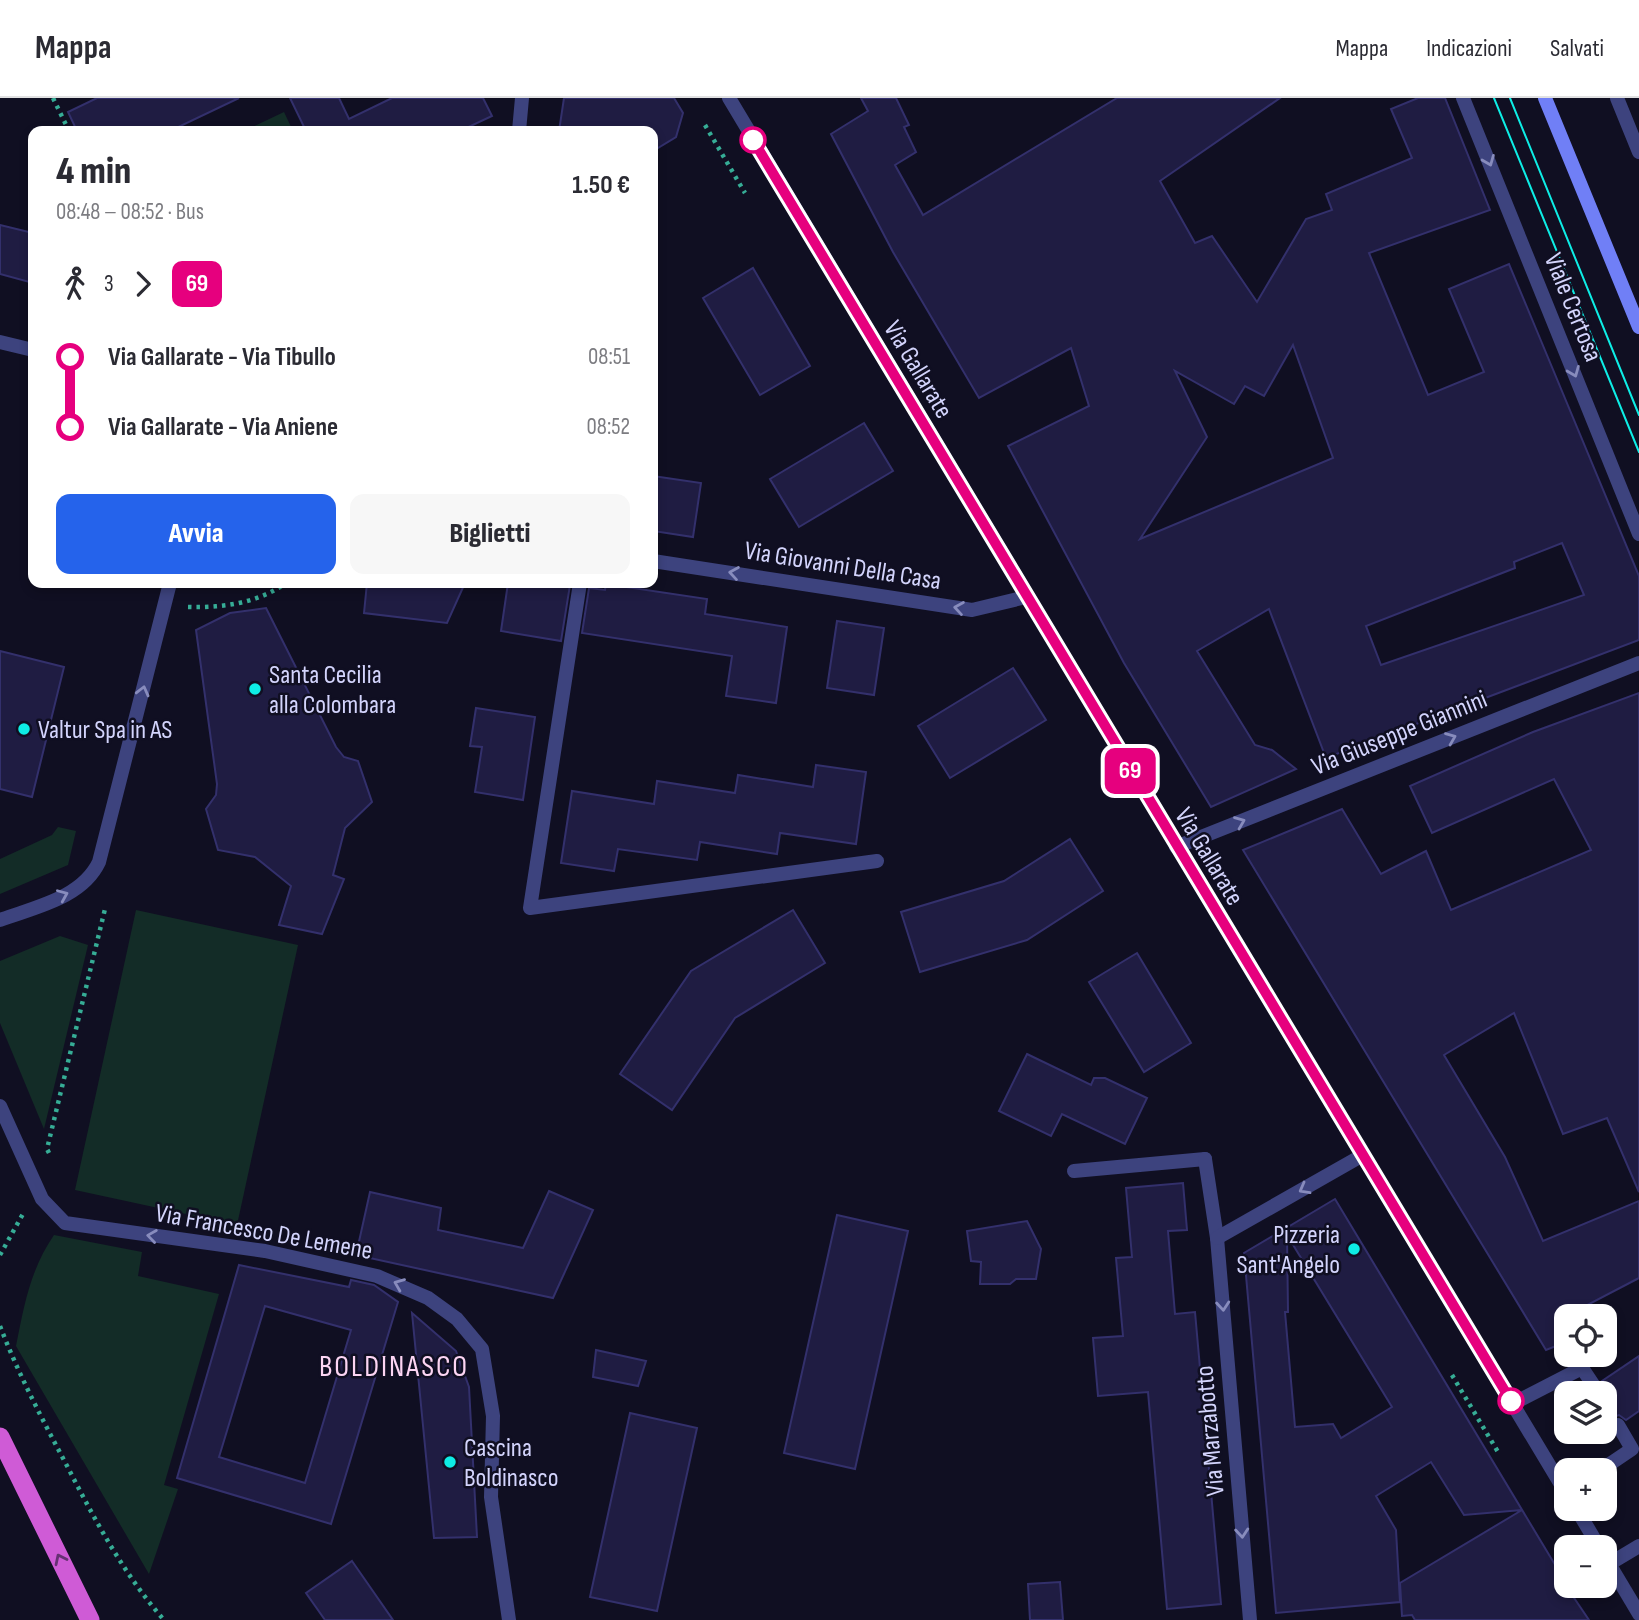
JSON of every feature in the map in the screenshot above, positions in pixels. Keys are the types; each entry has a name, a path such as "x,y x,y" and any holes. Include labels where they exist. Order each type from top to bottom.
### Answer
{"highway":[{"path":"0,1437 90,1620"}],"main road":[{"name":"Viale Certosa","path":"1545,98 1639,327"}],"street":[{"path":"519,126 522,98"},
{"name":"Via Gallarate","path":"729,98 1176,847 1554,1473"},
{"name":"Viale Certosa","path":"1463,98 1639,534"},
{"path":"1617,98 1639,152"},
{"path":"0,342 28,349"},
{"name":"Via Giovanni Della Casa","path":"658,562 972,610 1026,597"},
{"path":"0,920 72,892 91,880 99,862 169,588"},
{"path":"579,588 530,908 877,861"},
{"name":"Via Giuseppe Giannini","path":"1176,847 1639,663"},
{"name":"Via Francesco De Lemene","path":"0,1106 42,1199 65,1223 265,1251 377,1276 428,1298 457,1319 482,1349 491,1402 491,1497 509,1620"},
{"path":"1217,1238 1363,1155"},
{"name":"Via Marzabotto","path":"1074,1171 1205,1159 1217,1238 1250,1620"},
{"path":"1557,1381 1582,1368 1591,1381"},
{"path":"1513,1404 1554,1383"},
{"path":"1617,1459 1632,1449 1618,1425"},
{"path":"1617,1556 1639,1546"},
{"path":"1617,1577 1639,1614"}],"path":[{"path":"53,98 67,126"},
{"path":"705,125 745,193"},
{"path":"165,606 205,608 265,598 279,588"},
{"path":"51,1160 47,1149 105,909"},
{"path":"0,1255 24,1213"},
{"path":"0,1326 17,1371 109,1546 140,1592 164,1620"},
{"path":"1452,1375 1498,1451"}],"green space":[{"path":"284,112 291,126 255,126"},
{"path":"58,827 76,831 68,865 0,894 0,859 52,835"},
{"path":"136,910 298,945 237,1225 75,1190"},
{"path":"60,936 88,945 44,1129 0,1023 0,961"},
{"path":"54,1235 142,1252 138,1276 219,1294 164,1485 178,1489 149,1574 16,1346 34,1275"}],"building":[{"path":"97,98 239,98 180,126 75,126 68,112"},
{"path":"290,98 339,98 349,119 392,98 483,98 492,116 471,126 304,126"},
{"path":"564,98 674,98 683,113 676,137 658,148 658,126 560,126"},
{"path":"861,98 896,98 909,125 904,127 916,152 895,165 923,215 1117,98 1280,98 1160,181 1195,243 1212,236 1257,302 1306,219 1332,210 1326,194 1412,158 1391,109 1418,98 1445,98 1490,210 1369,253 1428,395 1484,372 1449,289 1509,264 1639,576 1639,640 1326,758 1269,609 1197,651 1255,745 1272,750 1296,769 1211,807 1124,663 1008,446 1089,406 1071,348 979,398 893,252 831,134 868,111","holes":["1293,345 1333,458 1140,539 1207,437 1175,371 1234,404 1245,386 1264,396","1562,543 1584,595 1381,665 1366,626 1515,568 1514,562"]},
{"path":"0,225 28,232 28,282 0,274"},
{"path":"753,268 810,366 760,395 703,298"},
{"path":"864,423 893,471 799,527 770,479"},
{"path":"658,477 701,483 693,537 658,532"},
{"path":"366,588 463,588 447,623 364,613"},
{"path":"507,588 570,588 561,641 501,631"},
{"path":"589,588 633,588 707,599 705,614 787,627 776,703 726,696 732,656 582,633"},
{"name":"Santa Cecilia alla Colombara","path":"266,608 336,747 344,757 358,761 372,802 345,828 333,875 344,879 322,934 279,925 291,886 255,857 218,850 206,809 216,795 217,784 196,630 230,613"},
{"path":"837,621 884,628 874,695 827,688"},
{"name":"Valtur Spa in AS","path":"0,651 64,667 32,797 0,789"},
{"path":"1013,668 1046,720 950,778 918,726"},
{"path":"1639,693 1639,1192 1607,1118 1563,1134 1514,1013 1444,1055 1505,1157 1543,1241 1639,1201 1639,1278 1589,1304 1554,1304 1554,1347 1546,1350 1243,850 1342,809 1381,874 1426,851 1451,910 1591,850 1554,779 1432,833 1410,786 1533,732"},
{"path":"476,708 535,717 523,800 475,792 482,747 470,746"},
{"path":"816,765 866,772 856,844 780,833 777,854 700,842 697,860 618,849 614,871 561,863 572,791 654,804 657,781 735,793 738,775 813,787"},
{"path":"1070,839 1103,891 1027,940 920,972 901,912 1004,881"},
{"path":"793,910 825,963 735,1018 672,1110 620,1074 691,971"},
{"path":"1137,953 1191,1043 1144,1072 1089,982"},
{"path":"1027,1054 1091,1085 1094,1078 1105,1078 1147,1098 1125,1144 1062,1114 1051,1136 999,1111"},
{"path":"1183,1183 1187,1230 1168,1231 1175,1314 1195,1312 1221,1604 1167,1609 1148,1392 1098,1396 1093,1338 1123,1336 1116,1258 1132,1257 1126,1188"},
{"path":"549,1191 593,1210 553,1298 356,1255 370,1192 441,1208 438,1230 523,1248"},
{"path":"1335,1199 1554,1563 1554,1598 1574,1598 1589,1620 1415,1620 1412,1615 1402,1616 1400,1583 1522,1510 1464,1515 1431,1462 1376,1496 1396,1530 1400,1602 1276,1613 1244,1253","holes":["1287,1235 1392,1407 1341,1438 1333,1424 1295,1427 1285,1312 1288,1312"]},
{"path":"837,1215 908,1231 855,1469 784,1453"},
{"path":"1027,1221 1041,1249 1036,1279 1016,1279 1010,1284 980,1284 981,1262 971,1261 967,1231"},
{"path":"239,1265 349,1287 351,1280 374,1285 398,1302 331,1524 177,1478","holes":["265,1306 351,1330 305,1483 219,1457"]},
{"path":"412,1313 456,1351 469,1387 477,1537 434,1538"},
{"path":"596,1350 646,1361 638,1386 593,1377"},
{"path":"1639,1356 1639,1411 1626,1420 1617,1416 1617,1381 1602,1381"},
{"path":"630,1413 697,1428 657,1611 590,1597"},
{"path":"352,1561 393,1620 325,1620 306,1593"},
{"path":"1060,1582 1063,1620 1030,1620 1028,1584"}],"tram line":[{"path":"1494,98 1639,452"},
{"path":"1510,98 1639,415"}],"bus line":[{"name":"69","path":"753,140 1511,1401"}],"place":[{"name":"Santa Cecilia alla Colombara","path":"255,689"},
{"name":"Valtur Spa in AS","path":"24,729"},
{"name":"Pizzeria Sant'Angelo","path":"1354,1249"},
{"name":"Cascina Boldinasco","path":"450,1462"}],"district":[{"name":"BOLDINASCO","path":"394,1366"}]}
